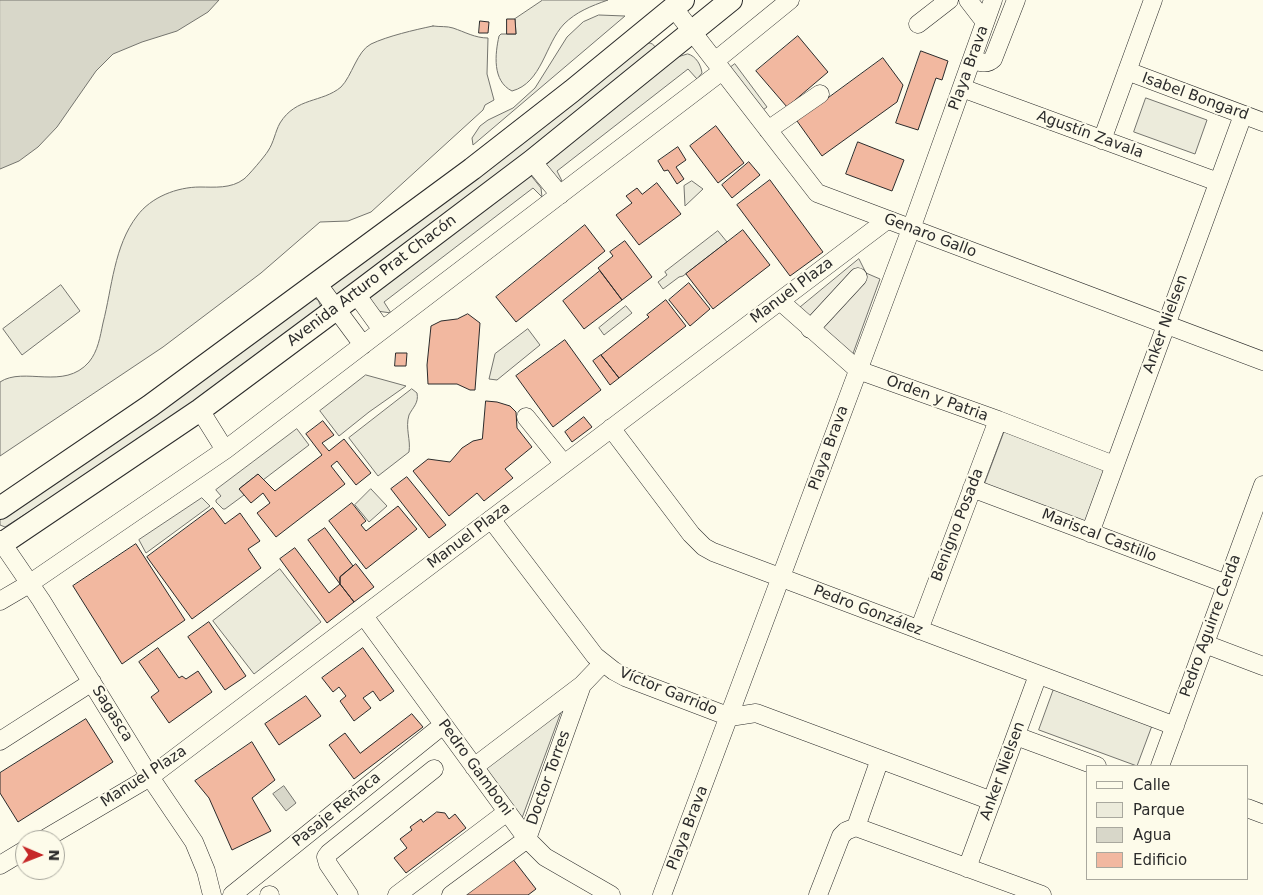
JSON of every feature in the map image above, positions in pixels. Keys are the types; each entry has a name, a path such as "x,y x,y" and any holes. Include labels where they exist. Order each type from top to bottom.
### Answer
{"main road":[{"name":"Avenida Arturo Prat Chacón","path":"1,542 200,410 532,161 731,0"},
{"name":"Avenida Arturo Prat Chacón","path":"0,508 150,406 472,169 572,91 678,4"}],"street":[{"path":"0,601 29,584 225,450 560,195 718,66 790,0"},
{"path":"918,24 949,0"},
{"path":"968,0 985,22"},
{"name":"Playa Brava","path":"662,895 911,229 993,0"},
{"path":"972,60 984,63 990,62 993,59 1016,0"},
{"path":"1102,140 1153,0"},
{"name":"Genaro Gallo","path":"678,4 692,32 817,193 1263,361"},
{"name":"Isabel Bongard","path":"1127,71 1263,122"},
{"name":"Agustín Zavala","path":"962,88 1218,182"},
{"path":"768,130 820,94"},
{"name":"Anker Nielsen","path":"1090,533 1242,115"},
{"path":"532,161 560,195"},
{"name":"Manuel Plaza","path":"60,830 150,777 491,520 558,456 611,428 887,220"},
{"path":"810,329 858,277"},
{"path":"317,283 362,345"},
{"path":"356,294 382,330"},
{"name":"Orden y Patria","path":"780,301 858,370 998,420 1114,465"},
{"path":"200,410 225,450"},
{"path":"526,417 558,456"},
{"name":"Benigno Posada","path":"919,630 998,420"},
{"name":"Pedro González","path":"611,428 697,541 713,552 1175,726"},
{"name":"Pedro Aguirre Cerda","path":"1160,765 1227,584 1258,516 1263,485"},
{"name":"Mariscal Castillo","path":"972,488 1227,584"},
{"name":"Víctor Garrido","path":"491,520 588,647 603,663 614,671 632,680 730,717 756,713 992,801"},
{"name":"Sagasca","path":"1,542 41,600 150,777 194,842 206,871 212,895"},
{"name":"Pedro Gamboni","path":"364,616 527,839 545,857 610,895"},
{"path":"1204,644 1263,666"},
{"path":"474,767 582,685 603,663"},
{"name":"Anker Nielsen","path":"967,868 1038,675"},
{"path":"0,741 92,682"},
{"name":"Doctor Torres","path":"451,895 527,839 582,685"},
{"name":"Pasaje Reñaca","path":"232,895 443,725"},
{"path":"1016,736 1094,765"},
{"path":"856,828 880,759"},
{"path":"349,895 328,864 326,857 434,769"},
{"path":"1248,808 1263,814"},
{"path":"397,895 507,812"},
{"path":"818,895 841,836 846,831 856,828 1042,895"},
{"path":"0,865 15,856"}],"green space":[{"path":"543,0 608,0 584,10 564,24 537,72 522,87 512,91 501,81 496,66 499,36 501,34 516,34 515,19"},
{"path":"599,15 625,16 473,145 472,138 480,126 513,108 535,88 567,37 583,22"},
{"path":"433,26 451,27 474,36 488,38 487,74 494,100 485,105 483,110 371,212 348,221 320,222 261,273 163,347 0,456 0,382 21,376 56,377 68,375 79,371 89,362 97,349 100,339 123,240 143,209 157,198 174,191 191,187 222,187 244,179 266,154 280,123 286,115 301,104 326,96 341,87 366,47 393,36"},
{"path":"647,43 654,45 657,52 341,294 336,295 331,284"},
{"path":"688,54 698,61 701,67 702,73 697,79 688,69 557,171 562,181 547,167 546,163 678,57"},
{"path":"735,64 767,107 759,113 727,70"},
{"path":"1146,98 1207,120 1195,154 1134,132"},
{"path":"529,173 541,188 542,197 533,188 384,302 391,313 377,311 366,295"},
{"path":"692,181 703,189 685,206 684,186"},
{"path":"718,231 727,242 663,289 658,282 667,275 665,272"},
{"path":"61,285 80,311 22,355 3,329"},
{"path":"314,298 318,300 322,309 122,453 5,527 0,525 0,514"},
{"path":"626,306 632,313 604,335 599,328"},
{"path":"528,329 540,345 497,380 489,379 495,354"},
{"path":"366,375 406,386 339,436 320,411"},
{"path":"412,389 417,393 417,396 408,420 409,452 378,476 349,438"},
{"path":"297,429 309,445 263,480 258,474 240,488 244,495 225,509 216,502 221,496 216,490"},
{"path":"1005,430 1108,468 1087,524 984,486"},
{"path":"371,489 387,506 369,522 355,505"},
{"path":"202,498 210,506 146,553 139,540"},
{"path":"280,569 321,622 254,674 213,621"},
{"path":"1055,686 1153,723 1137,765 1039,730"},
{"path":"561,712 522,818 485,769"}],"shaded area":[{"path":"859,259 866,273 880,279 851,359 797,310"}],"water":[{"path":"0,0 219,0 208,12 177,31 113,54 96,71 57,127 38,147 19,161 0,169"},
{"path":"284,786 296,803 286,811 273,794"}],"building":[{"path":"507,19 515,19 516,34 507,34"},
{"path":"480,21 489,22 488,33 479,33"},
{"path":"798,36 828,72 787,107 756,71"},
{"path":"921,51 948,61 942,80 936,78 918,130 896,123"},
{"path":"883,58 903,85 897,102 822,156 797,121"},
{"path":"716,126 744,163 718,183 690,146"},
{"path":"858,142 904,160 892,191 846,174"},
{"path":"678,147 686,160 676,167 684,179 677,184 668,170 664,171 658,161"},
{"path":"749,162 760,175 732,198 722,185"},
{"path":"770,180 823,252 790,276 737,205"},
{"path":"657,183 681,214 639,245 616,215 632,203 626,196 637,188 642,194"},
{"path":"585,225 605,251 516,322 496,297"},
{"path":"743,230 770,265 713,309 686,274"},
{"path":"625,241 652,277 622,300 598,268 613,256 610,252"},
{"path":"600,271 622,300 584,329 563,301"},
{"path":"689,283 710,309 690,326 669,300"},
{"path":"666,300 686,326 619,378 601,355 649,317 647,315"},
{"path":"468,314 480,323 475,390 470,390 457,384 428,384 427,365 431,326 441,321 457,319"},
{"path":"565,340 601,390 553,427 516,376"},
{"path":"396,353 407,353 406,366 395,366"},
{"path":"601,355 619,378 610,385 593,361"},
{"path":"486,401 510,406 516,412 517,428 532,447 505,469 513,478 484,501 477,493 449,516 413,471 428,459 450,462 462,448 473,441 482,439"},
{"path":"584,417 592,427 572,442 565,432"},
{"path":"323,421 334,435 322,443 329,451 344,439 371,473 356,485 337,461 331,466 345,484 276,537 257,513 270,503 263,493 251,503 239,489 258,474 275,491 322,455 306,434"},
{"path":"407,477 446,525 429,538 391,489"},
{"path":"352,503 366,521 361,525 366,531 398,506 417,529 366,569 329,521"},
{"path":"213,508 225,524 240,513 260,541 248,549 261,568 192,619 147,557"},
{"path":"325,528 353,566 340,577 340,584 308,540"},
{"path":"136,544 185,620 122,664 73,586"},
{"path":"295,548 329,593 340,584 354,602 327,623 280,559"},
{"path":"356,564 374,587 354,602 340,584 340,577"},
{"path":"209,622 246,676 225,690 188,637"},
{"path":"158,648 179,678 182,676 186,679 198,671 212,692 169,723 151,697 159,691 139,662"},
{"path":"363,648 394,691 380,701 373,691 363,698 371,708 354,721 340,701 346,696 339,687 333,692 322,678"},
{"path":"306,696 321,716 279,745 265,724"},
{"path":"412,714 423,727 354,779 329,745 345,733 360,753"},
{"path":"86,719 113,762 18,822 0,793 0,773"},
{"path":"252,742 275,780 252,798 271,831 232,850 209,798 195,781"},
{"path":"437,812 445,813 449,819 455,814 466,828 406,873 394,858 407,848 400,839 412,830 410,827 421,819 423,822"},
{"path":"512,858 536,889 528,895 463,895"}]}
